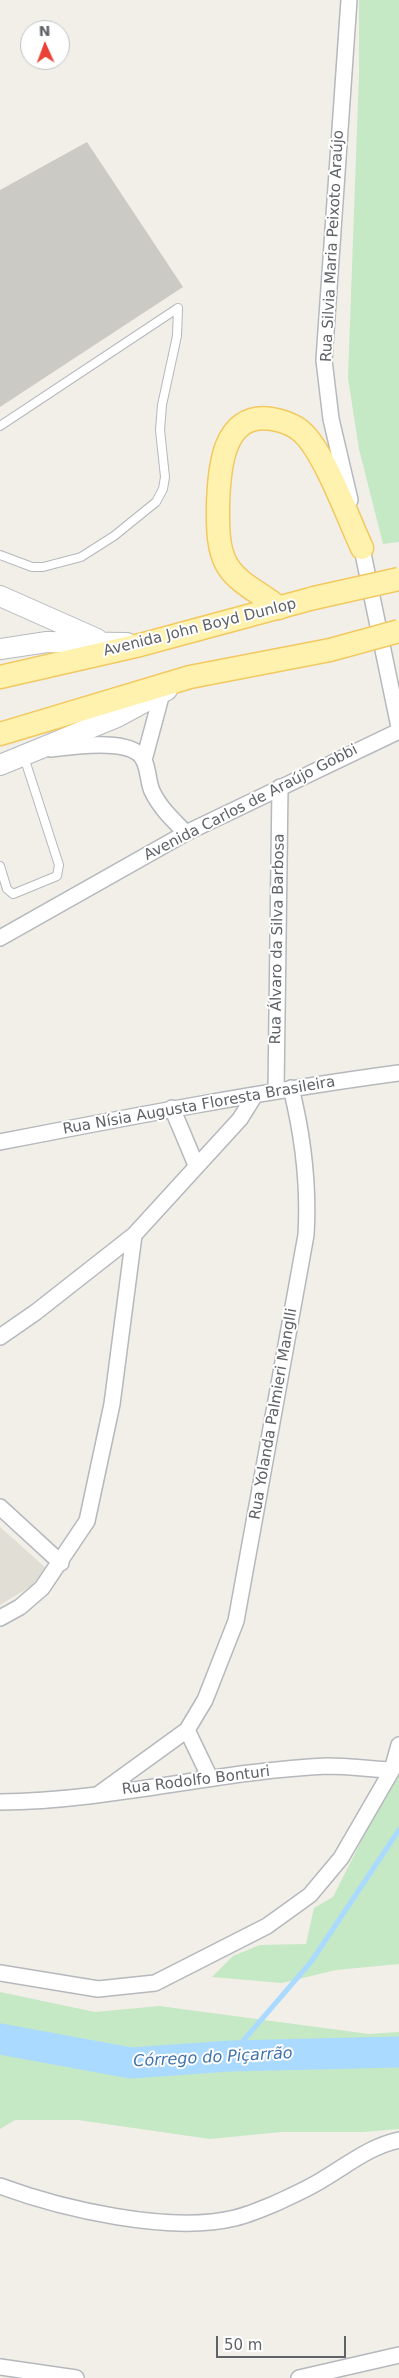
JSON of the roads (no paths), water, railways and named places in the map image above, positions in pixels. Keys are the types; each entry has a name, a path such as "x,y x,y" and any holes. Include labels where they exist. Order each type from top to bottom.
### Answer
{"main road":[{"path":"279,608 237,578 226,565 220,548 218,474 225,447 232,434 243,425 266,418 289,423 303,432 316,449 362,548"},
{"name":"Avenida John Boyd Dunlop","path":"0,677 140,645 314,598 399,579"},
{"path":"0,596 103,642"},
{"path":"0,734 190,676 330,650 399,631"},
{"path":"0,649 46,642 103,642 140,645"},
{"path":"0,765 117,717 190,676"}],"street":[{"name":"Rua Silvia Maria Peixoto Araújo","path":"349,0 324,360 331,419 362,548 399,726"},
{"path":"144,760 162,693"},
{"name":"Avenida Carlos de Araújo Gobbi","path":"0,938 186,833 399,730"},
{"path":"31,753 89,744 138,753 144,760 151,790 164,811 186,833"},
{"name":"Rua Álvaro da Silva Barbosa","path":"280,787 284,1089"},
{"name":"Rua Nísia Augusta Floresta Brasileira","path":"0,1142 172,1108 284,1089 399,1073"},
{"name":"Rua Yolanda Palmieri Manglli","path":"100,1793 187,1730 205,1700 236,1621 306,1235 306,1173 297,1112 284,1089"},
{"path":"0,1337 36,1312 134,1235 240,1119 255,1095"},
{"path":"172,1108 196,1165"},
{"path":"0,1618 20,1608 42,1588 61,1563 87,1522 112,1404 134,1235"},
{"path":"0,1507 61,1563"},
{"path":"187,1730 210,1778"},
{"path":"0,1973 98,1989 155,1983 267,1926 310,1894 341,1858 392,1770 399,1745"},
{"name":"Rua Rodolfo Bonturi","path":"0,1802 39,1801 210,1778 329,1766 392,1770"},
{"path":"0,2186 50,2202 109,2214 166,2222 235,2218 274,2204 324,2179 362,2154 386,2142 399,2140"},
{"path":"299,2378 399,2355"},
{"path":"0,2367 20,2374 76,2378"},
{"path":"339,2378 352,2367"}],"lane":[{"path":"0,426 178,308 177,336 162,405 160,430 165,477 163,489 156,502 114,536 81,557 43,567 32,567 0,555"},
{"path":"0,866 7,889 13,894 59,874 59,865 31,753"}],"waterway":[{"path":"230,2056 311,1962 399,1830"},
{"name":"Córrego do Piçarrão","path":"0,2039 131,2063 230,2056 399,2052"}]}
